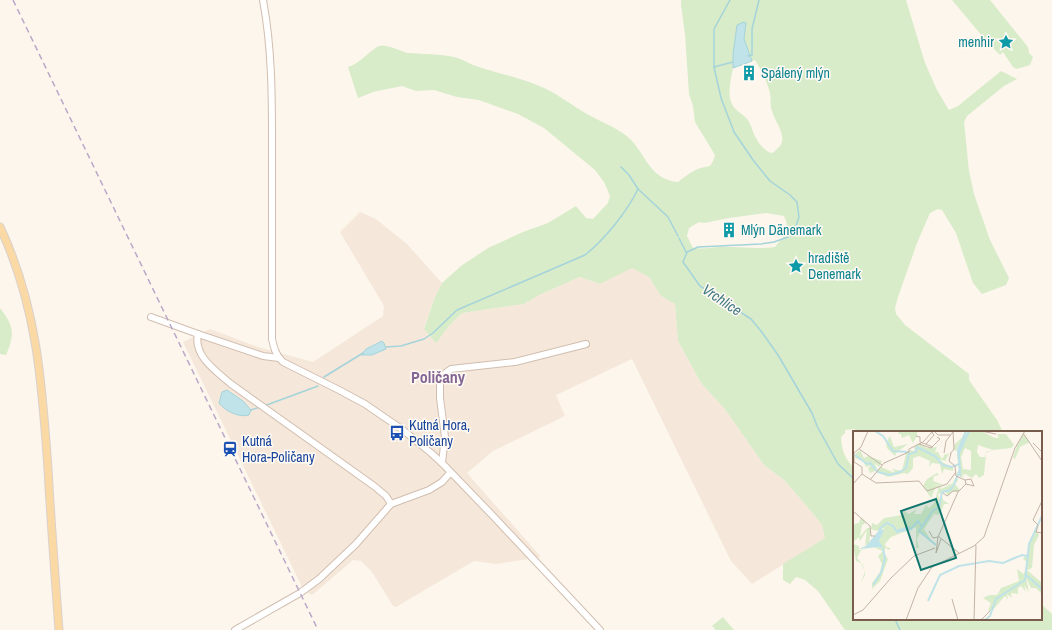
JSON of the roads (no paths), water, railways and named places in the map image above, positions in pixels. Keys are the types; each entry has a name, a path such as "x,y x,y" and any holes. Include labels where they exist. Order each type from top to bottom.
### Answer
{"main road":[{"path":"0,227 23,286 33,328 38,358 43,396 59,630"}],"street":[{"path":"263,0 267,23 271,82 272,339 274,349 279,358 287,365 339,390 370,408 403,430 442,463 600,630"},
{"path":"151,317 264,356 279,358"},
{"path":"198,334 196,342 199,350 212,368 259,404 374,486 386,496 391,504"},
{"path":"442,463 445,437 439,394 441,378 446,372 451,369 522,361 586,344"},
{"path":"235,630 300,593 319,579 356,544 391,504 429,490 442,482 450,473"}],"water":[{"path":"744,22 746,23 744,39 752,61 733,68 733,54 737,25"},
{"path":"382,341 386,349 372,355 361,355 366,349"},
{"path":"227,390 243,401 251,410 249,415 241,416 232,413 219,403 222,392"}],"waterway":[{"name":"Vrchlice","path":"730,0 714,29 714,67 721,98 734,132 753,160 770,181 790,195 797,202 799,217 796,226 788,237 774,242 761,244 698,247 687,252 683,262 700,286 751,319 761,331 778,355 812,413 817,426 838,464 853,478"},
{"path":"748,56 752,55 752,29 759,0"},
{"path":"714,67 733,62"},
{"path":"621,167 629,175 638,189"},
{"path":"386,347 401,346 424,339 433,333 457,310 585,255 600,242 614,225 628,207 638,189 668,217 678,236"},
{"path":"679,238 686,252"},
{"path":"324,377 363,353"},
{"path":"264,406 318,386"},
{"path":"251,410 260,407"},
{"name":"Vrchlice","path":"895,620 900,630"}],"railway":[{"path":"13,0 318,630"}],"place":[{"name":"menhir","path":"1006,42"},
{"name":"Spálený mlýn","path":"749,73"},
{"name":"Mlýn Dänemark","path":"729,230"},
{"name":"hradiště Denemark","path":"796,266"},
{"name":"Kutná Hora, Poličany","path":"397,433"},
{"name":"Kutná Hora-Poličany","path":"230,449"}],"district":[{"name":"Poličany","path":"438,377"}]}
